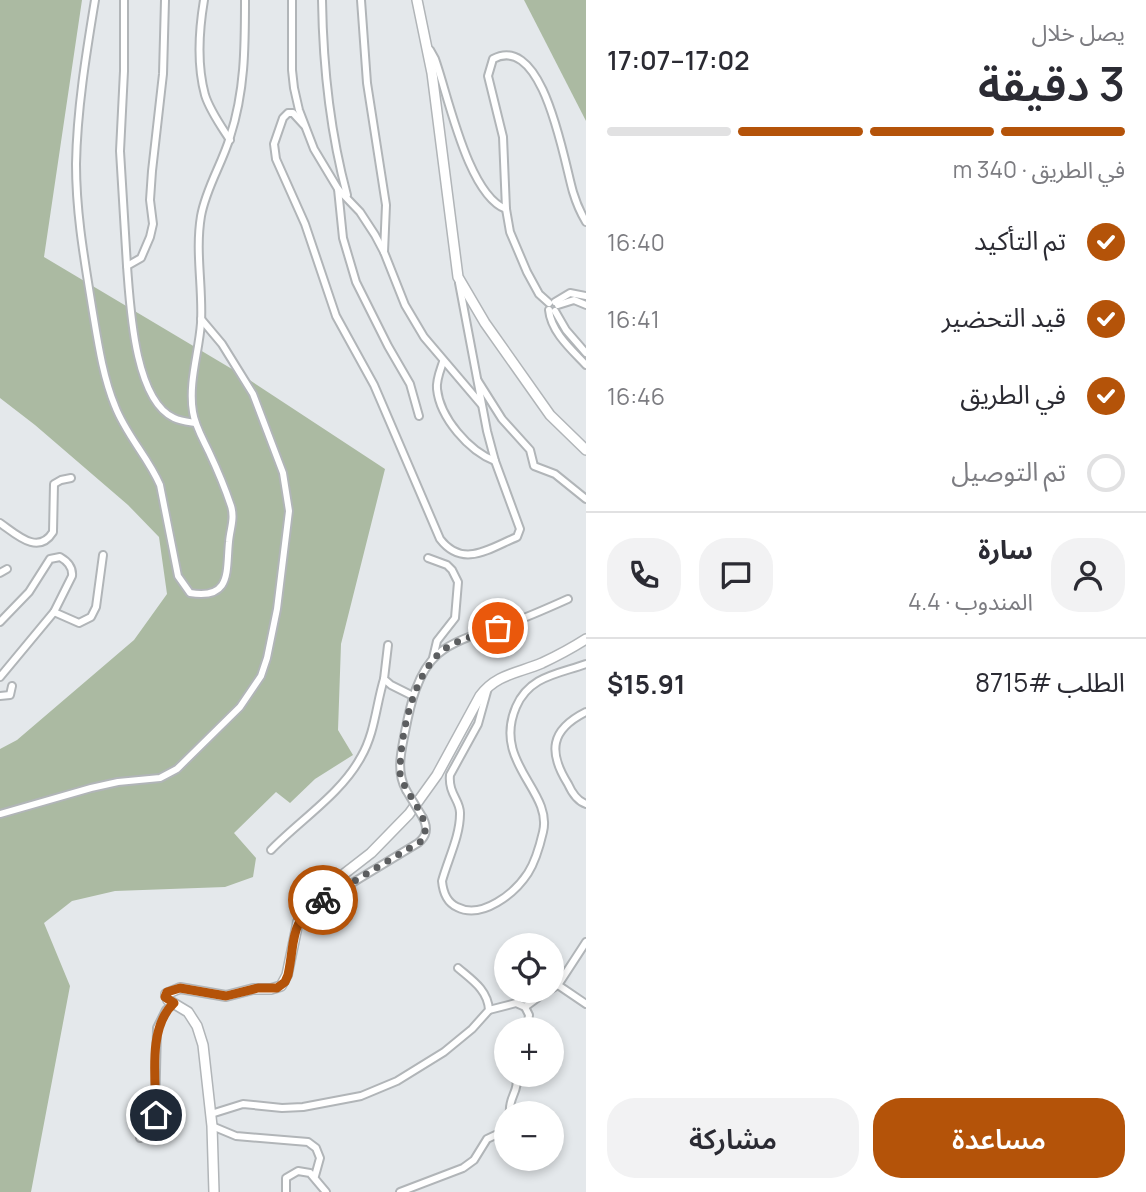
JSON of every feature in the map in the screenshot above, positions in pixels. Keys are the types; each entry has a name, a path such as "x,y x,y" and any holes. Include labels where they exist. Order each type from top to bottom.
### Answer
{"main road":[{"path":"417,0 426,46 458,277 485,323 550,415 581,442 586,450"},
{"path":"214,1192 212,1126 203,1045 197,1026 188,1012 168,1000 166,994 180,988 226,996 281,986 288,975 296,926 306,911 322,891 371,853 409,814 432,782 488,685 512,672 543,662 586,639"}],"street":[{"path":"96,0 83,83 76,163 84,261 98,343 114,404 125,428 154,471 160,485 178,576 190,593 201,595 216,590 224,583 229,572 229,545 234,520 217,469 195,423 193,413 192,389 201,319 198,249 201,215 214,174 230,139 240,101 245,66 246,0"},
{"path":"124,0 120,151 131,312 142,375 163,410 174,418 195,423"},
{"path":"127,266 141,258 152,224 150,200 163,74 165,0"},
{"path":"204,0 200,55 203,82 210,107 230,139"},
{"path":"292,0 292,70 304,125 325,171 360,212 384,252 405,305 443,362 481,405"},
{"path":"322,0 327,95 340,172 348,199"},
{"path":"361,0 368,94 386,205 384,252"},
{"path":"426,46 435,59 456,127 480,185 494,203 506,209"},
{"path":"586,222 573,193 553,115 525,62 510,55 500,55 493,60 488,72 503,138 506,209 516,252 539,295 553,306 572,337 586,353"},
{"path":"304,125 293,113 288,113 283,118 274,144 276,159 305,224 337,316 373,385 440,538 450,550 469,556 520,534 520,529 495,461 481,405 458,277"},
{"path":"338,189 343,238 356,282 410,384 419,416"},
{"path":"586,296 570,293 553,306 552,323 586,365"},
{"path":"553,306 574,300 586,304"},
{"path":"0,814 91,788 160,778 177,769 240,707 261,676 277,609 289,511 287,498 275,447 253,394 222,344 201,319"},
{"path":"565,342 572,337"},
{"path":"443,362 437,389 445,412 455,429 473,449 495,461"},
{"path":"476,377 502,419 530,450 534,466 555,474 586,499"},
{"path":"0,523 25,541 38,544 45,541 53,532 54,484 71,478"},
{"path":"54,612 79,623 91,617 96,607 103,555"},
{"path":"0,622 29,592 47,562 57,557 68,563 72,572 54,612 0,677"},
{"path":"428,558 447,565 453,570 458,582 455,618 437,642 433,660"},
{"path":"0,573 7,569"},
{"path":"306,911 423,840 426,831 423,818 400,778 400,765 413,696 433,660 449,646 512,623 568,598"},
{"path":"271,850 348,776 361,758 371,735 384,679 388,645"},
{"path":"488,685 478,724 450,775 450,788 459,808 459,818 442,881 442,888 450,902 462,909 477,911 515,889 528,874 543,832 542,813 512,750 511,732 516,706 528,688 536,682 554,673 586,664"},
{"path":"384,679 413,696"},
{"path":"0,696 10,695 12,686"},
{"path":"586,712 559,733 555,761 572,792 580,802 586,804"},
{"path":"564,972 586,942"},
{"path":"458,968 484,993 489,1010"},
{"path":"564,994 586,1004"},
{"path":"140,1138 156,1115 157,1028 166,1010 174,1003"},
{"path":"211,1114 243,1104 282,1108 313,1106 360,1096 413,1073 472,1029 489,1010 516,1003 525,1007 529,1017"},
{"path":"525,1007 531,1003"},
{"path":"212,1126 236,1136 308,1142 316,1148 320,1158 315,1176"},
{"path":"400,1192 463,1168 474,1160 488,1139 494,1136"},
{"path":"286,1192 286,1178 293,1173 307,1172 315,1176 326,1192"}],"green space":[{"path":"0,0 82,0 44,257 242,375 385,469 341,644 338,730 353,755 315,779 290,803 276,792 234,833 256,858 253,877 225,887 115,891 72,901 44,923 70,986 31,1192 0,1192 0,749 17,740 134,640 167,594 159,537 128,505 0,398"},
{"path":"524,0 586,0 586,121"}],"way so far":[{"path":"323,900 423,840 425,823 402,782 400,773 413,696 437,654 449,646 498,628"}],"route":[{"path":"156,1115 157,1028 166,1010 174,1003 165,997 167,992 180,988 226,996 258,988 271,989 281,986 288,975 296,926 306,911 323,900"}]}
